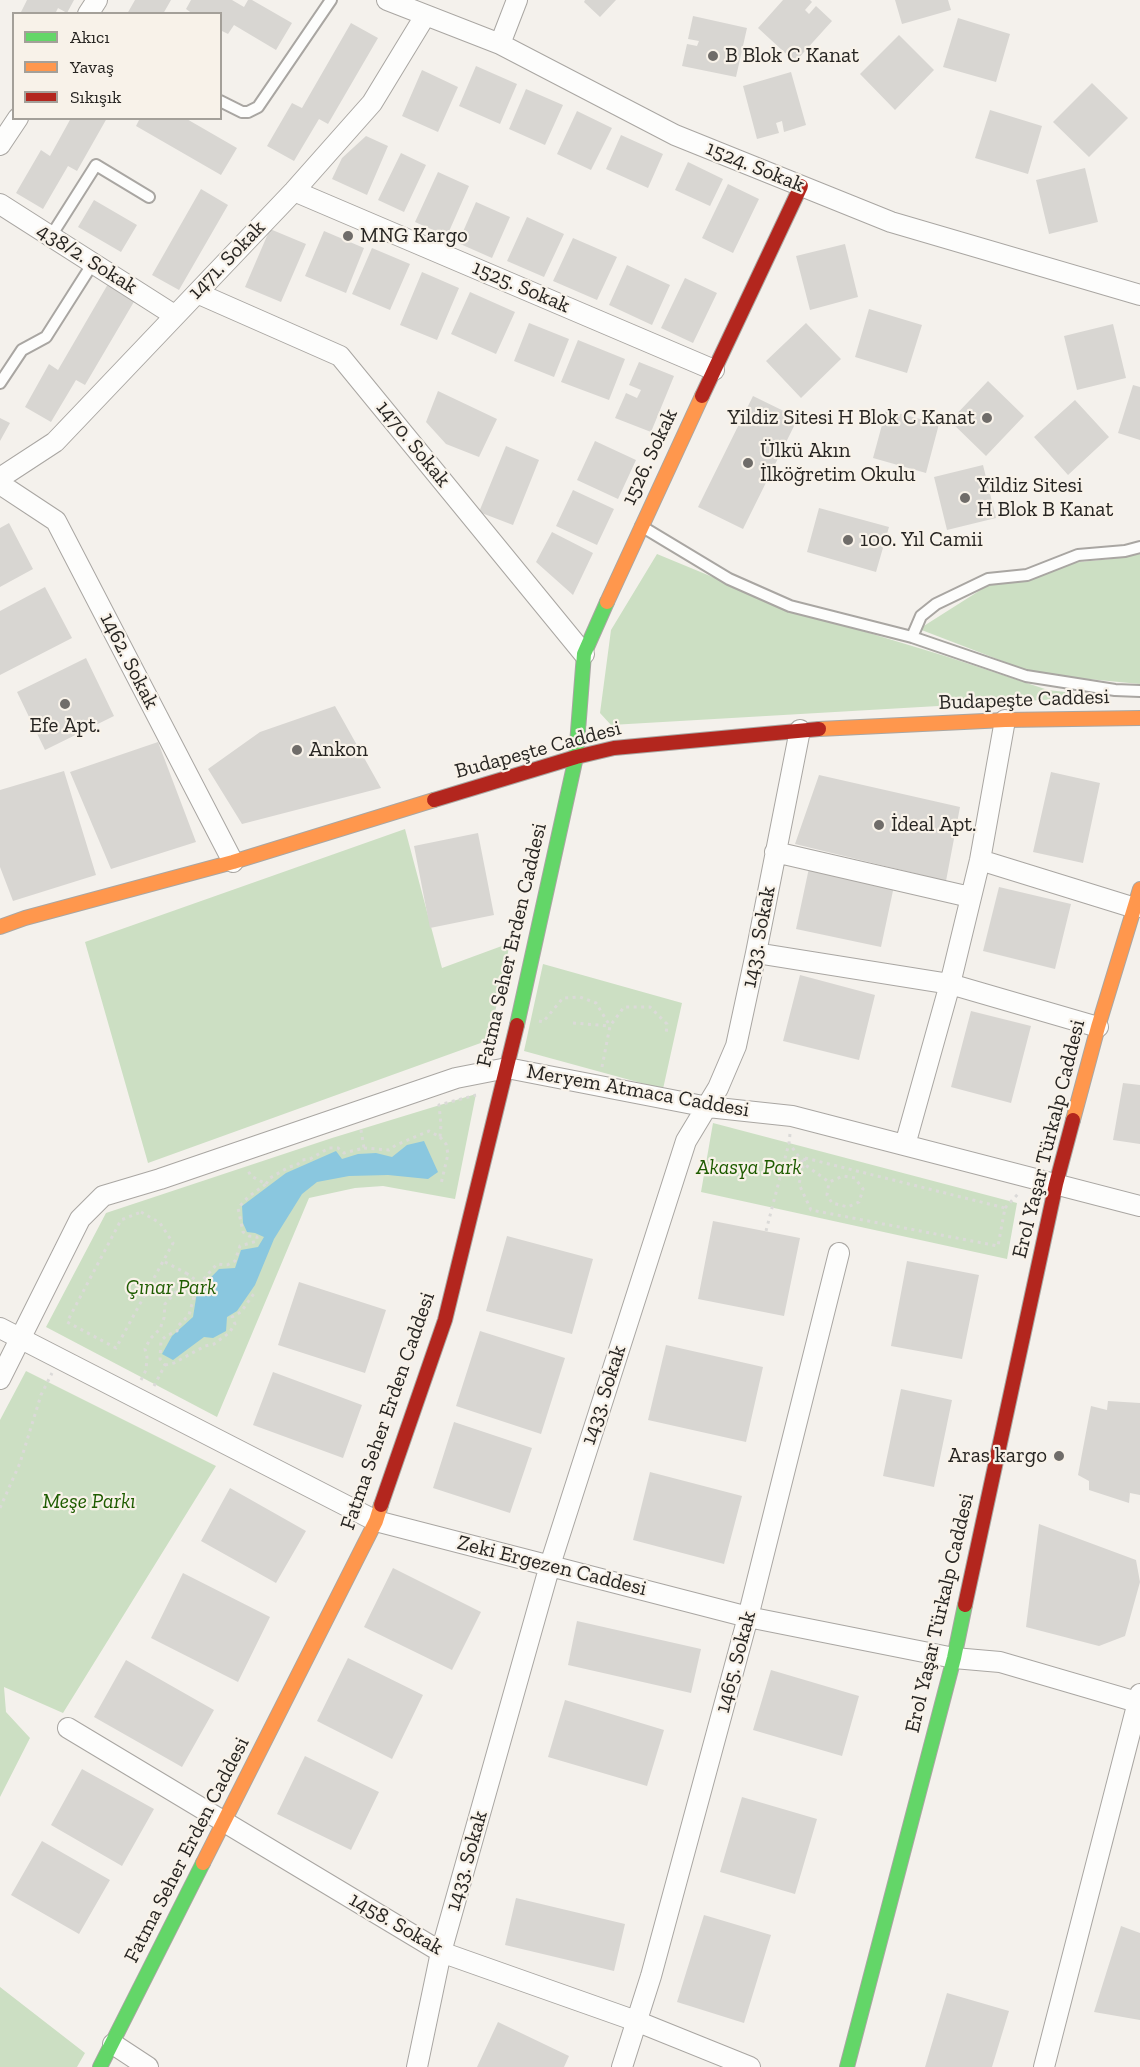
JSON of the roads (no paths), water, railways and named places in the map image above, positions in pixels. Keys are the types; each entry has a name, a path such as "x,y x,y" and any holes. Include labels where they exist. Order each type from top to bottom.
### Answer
{"street":[{"name":"1524. Sokak","path":"387,0 500,44 675,135 891,222 1140,295"},
{"path":"500,44 517,0"},
{"name":"1471. Sokak","path":"0,478 54,442 294,191 372,103 425,16"},
{"path":"0,145 17,120"},
{"name":"1526. Sokak","path":"576,757 584,654 640,526 801,186"},
{"name":"1525. Sokak","path":"294,191 714,370"},
{"name":"438/2. Sokak","path":"0,204 174,315"},
{"name":"1470. Sokak","path":"197,293 340,356 584,654"},
{"name":"1462. Sokak","path":"0,484 56,521 233,862"},
{"name":"Budapeşte Caddesi","path":"0,927 25,918 233,862 576,757 614,748 800,730 1005,720 1140,718"},
{"path":"905,1144 950,984 980,860 1005,720"},
{"name":"1433. Sokak","path":"417,2067 441,1952 549,1565 686,1141 708,1107 728,1069 736,1046 800,730"},
{"name":"Fatma Seher Erden Caddesi","path":"100,2067 376,1521 448,1311 507,1068 576,757"},
{"path":"775,852 970,897"},
{"path":"980,860 1137,898"},
{"name":"Erol Yaşar Türkalp Caddesi","path":"847,2067 954,1659 1056,1184 1098,1027 1137,898"},
{"path":"756,953 950,984 1098,1027"},
{"name":"Meryem Atmaca Caddesi","path":"0,1379 80,1220 103,1196 456,1078 507,1068 708,1107 792,1116 1140,1206"},
{"name":"1465. Sokak","path":"622,2067 651,1977 748,1617 839,1253"},
{"name":"Zeki Ergezen Caddesi","path":"0,1328 376,1521 748,1617 954,1659 1000,1662 1139,1700"},
{"path":"1044,2067 1139,1700"},
{"name":"1458. Sokak","path":"68,1728 441,1952 636,2021 750,2067"},
{"path":"112,2044 148,2067"}],"lane":[{"path":"222,102 242,112 258,107 331,0"},
{"path":"51,236 96,165 149,197"},
{"path":"0,383 22,350 46,337 93,263"},
{"path":"640,526 729,579 771,599 811,612 912,636 1026,676 1115,690 1140,691"},
{"path":"912,636 921,616 936,604 988,579 1028,574 1078,555 1125,551 1140,547"}],"water":[{"path":"424,1141 438,1172 428,1179 388,1175 349,1176 317,1182 302,1194 274,1239 255,1285 237,1311 227,1317 226,1331 213,1338 204,1337 173,1360 162,1354 172,1336 193,1317 197,1292 219,1269 235,1268 241,1250 258,1247 264,1237 247,1232 243,1223 242,1206 286,1173 336,1151 342,1159 358,1154 376,1153 392,1157 407,1145"}],"place":[{"name":"B Blok C Kanat","path":"713,56"},
{"name":"MNG Kargo","path":"348,236"},
{"name":"Yildiz Sitesi H Blok C Kanat","path":"987,418"},
{"name":"Ülkü Akın İlköğretim Okulu","path":"748,463"},
{"name":"Yildiz Sitesi H Blok B Kanat","path":"965,498"},
{"name":"100. Yıl Camii","path":"848,540"},
{"name":"Efe Apt.","path":"65,704"},
{"name":"Ankon","path":"297,750"},
{"name":"İdeal Apt.","path":"879,825"},
{"name":"Aras kargo","path":"1059,1456"}],"park label":[{"name":"Akasya Park","path":"749,1168"},
{"name":"Çınar Park","path":"171,1288"},
{"name":"Meşe Parkı","path":"89,1502"}]}
